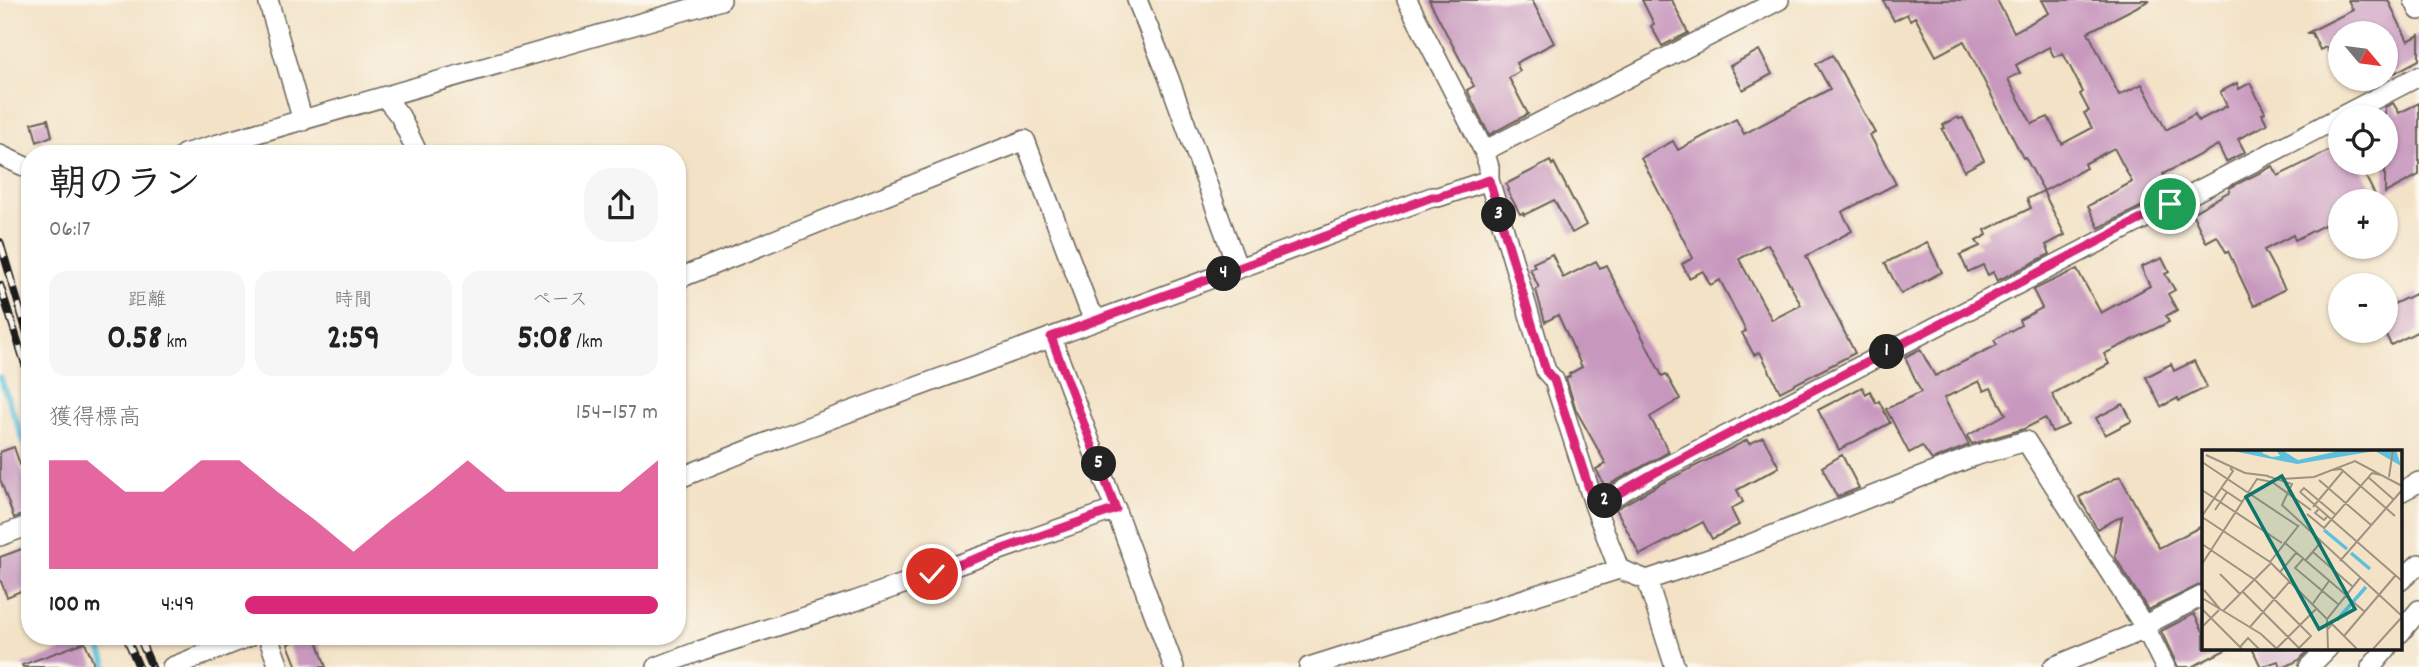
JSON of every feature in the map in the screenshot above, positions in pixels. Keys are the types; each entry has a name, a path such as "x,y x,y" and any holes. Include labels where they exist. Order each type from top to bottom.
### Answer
{"street":[{"path":"268,0 303,121"},
{"path":"216,145 721,0"},
{"path":"1137,0 1168,76 1238,269"},
{"path":"1407,0 1484,151 1489,167 1489,180 1546,371 1554,380 1595,507 1619,569"},
{"path":"1484,151 1779,0"},
{"path":"2414,0 2419,10"},
{"path":"1595,507 1656,472 2419,76"},
{"path":"385,97 400,116 414,145"},
{"path":"686,275 1025,140 1089,309 1099,320"},
{"path":"0,155 21,165"},
{"path":"686,475 781,437 1051,337 1432,197 1489,180"},
{"path":"1051,337 1174,667"},
{"path":"1310,667 1619,569 1647,580 1733,551 1974,456 2026,441 2146,629 2165,667"},
{"path":"2402,491 2419,482"},
{"path":"657,667 1116,509"},
{"path":"0,536 21,528"},
{"path":"2402,579 2419,564"},
{"path":"1647,580 1675,667"},
{"path":"2053,667 2146,629 2151,622 2202,596"},
{"path":"2402,631 2419,610"},
{"path":"172,667 228,645"},
{"path":"271,645 279,667"},
{"path":"2309,667 2326,650"},
{"path":"2371,667 2385,650"}],"building":[{"path":"1429,0 1532,0 1554,43 1516,63 1520,71 1509,78 1528,114 1489,135 1467,90 1474,86"},
{"path":"1642,0 1672,0 1688,33 1662,46 1651,26 1654,24"},
{"path":"1883,0 1997,0 2014,32 2049,13 2042,0 2150,0 2088,32 2119,95 2142,84 2166,130 2195,114 2198,121 2227,106 2220,92 2237,83 2239,89 2250,83 2265,112 2262,114 2267,124 2238,139 2245,152 2226,162 2218,145 2163,174 2172,191 2099,228 2088,206 2132,182 2114,148 2084,164 2086,168 2044,191 2025,157 2023,158 1964,41 1936,56 1915,17 1910,20 1907,14 1894,21","holes":["2049,47 2054,57 2063,53 2083,92 2080,94 2089,111 2084,113 2092,128 2062,144 2048,117 2032,124 2008,79 2020,73 2016,65"]},
{"path":"2348,0 2388,0 2408,41 2419,35 2419,60 2398,71 2398,21 2331,21 2353,10"},
{"path":"2328,22 2328,51 2326,47 2320,50 2312,33 2307,33"},
{"path":"1759,50 1772,74 1743,90 1730,66"},
{"path":"1832,55 1875,133 1870,135 1896,184 1842,212 1852,231 1806,256 1855,353 1780,392 1760,352 1754,355 1742,333 1746,331 1720,280 1710,285 1703,271 1689,278 1682,264 1693,258 1641,158 1673,141 1678,150 1736,119 1744,134 1830,89 1816,64","holes":["1768,244 1801,305 1772,320 1739,259"]},
{"path":"2419,103 2419,175 2393,189 2385,189 2385,175 2398,175 2398,111"},
{"path":"1958,117 1963,118 1984,160 1964,171 1942,129 1945,128 1943,125"},
{"path":"48,119 52,136 37,142 32,123"},
{"path":"2328,151 2328,175 2365,175 2372,189 2328,189 2328,223 2295,240 2293,235 2264,250 2285,289 2254,306 2228,251 2226,252 2217,236 2206,242 2192,213 2230,191 2229,188 2273,166 2278,176"},
{"path":"1550,161 1552,165 1554,163 1586,225 1572,233 1554,200 1524,215 1520,214 1507,190 1509,189 1506,184"},
{"path":"2043,191 2065,235 2046,245 2050,254 1997,281 1993,272 1988,275 1983,265 1968,272 1960,255 1980,246 1976,241 1987,235 1985,230 2031,208 2027,199"},
{"path":"1927,242 1942,272 1901,294 1885,263"},
{"path":"1552,254 1563,278 1596,261 1600,268 1606,265 1662,376 1666,374 1680,399 1650,417 1669,452 1605,487 1596,469 1606,464 1576,410 1566,378 1582,367 1558,315 1545,322 1536,290 1539,288 1530,269 1535,267 1533,263"},
{"path":"2162,258 2169,272 2165,274 2175,290 2168,294 2177,310 2166,316 2169,322 2104,354 2109,364 2052,394 2068,425 2052,432 2045,418 2024,429 1972,444 1967,436 2006,414 1991,388 1984,391 1979,381 1944,398 1969,445 1932,460 1922,446 1909,453 1886,409 1921,392 1905,357 1920,349 1935,376 1997,345 1994,340 2021,325 2019,320 2042,308 2033,290 2077,269 2101,313 2150,286 2141,267"},
{"path":"2419,292 2419,331 2398,342 2398,302"},
{"path":"2194,361 2207,387 2161,407 2146,377 2171,364 2174,371"},
{"path":"1862,387 1866,394 1870,391 1876,403 1879,401 1890,423 1839,450 1818,410"},
{"path":"2123,404 2132,421 2105,435 2096,418"},
{"path":"1763,437 1779,467 1737,490 1743,502 1731,509 1739,525 1712,539 1703,522 1640,555 1616,509 1747,440 1749,444"},
{"path":"14,447 21,468 21,515 14,518 0,479 0,452"},
{"path":"1842,455 1859,488 1837,497 1822,467"},
{"path":"2120,476 2159,548 2202,526 2202,584 2148,610 2115,557 2122,516 2097,529 2079,497"},
{"path":"21,549 21,591 7,597 0,579 0,557"},
{"path":"2194,614 2202,629 2202,650 2225,650 2192,667 2178,667 2161,631"},
{"path":"77,645 86,645 95,667 23,667 22,665"},
{"path":"288,645 319,645 326,667 297,667"},
{"path":"2253,650 2309,650 2299,660 2285,667 2281,667 2278,661 2261,667"}],"waterway":[{"path":"0,377 21,434"},
{"path":"99,645 107,667"}],"railway":[{"path":"0,242 21,313"},
{"path":"0,285 21,352"},
{"path":"129,645 139,667"},
{"path":"142,645 152,667"}],"route":[{"path":"932,574 1116,509 1051,337 1432,197 1489,180 1546,371 1554,380 1595,507 1656,472 2170,204"}]}
